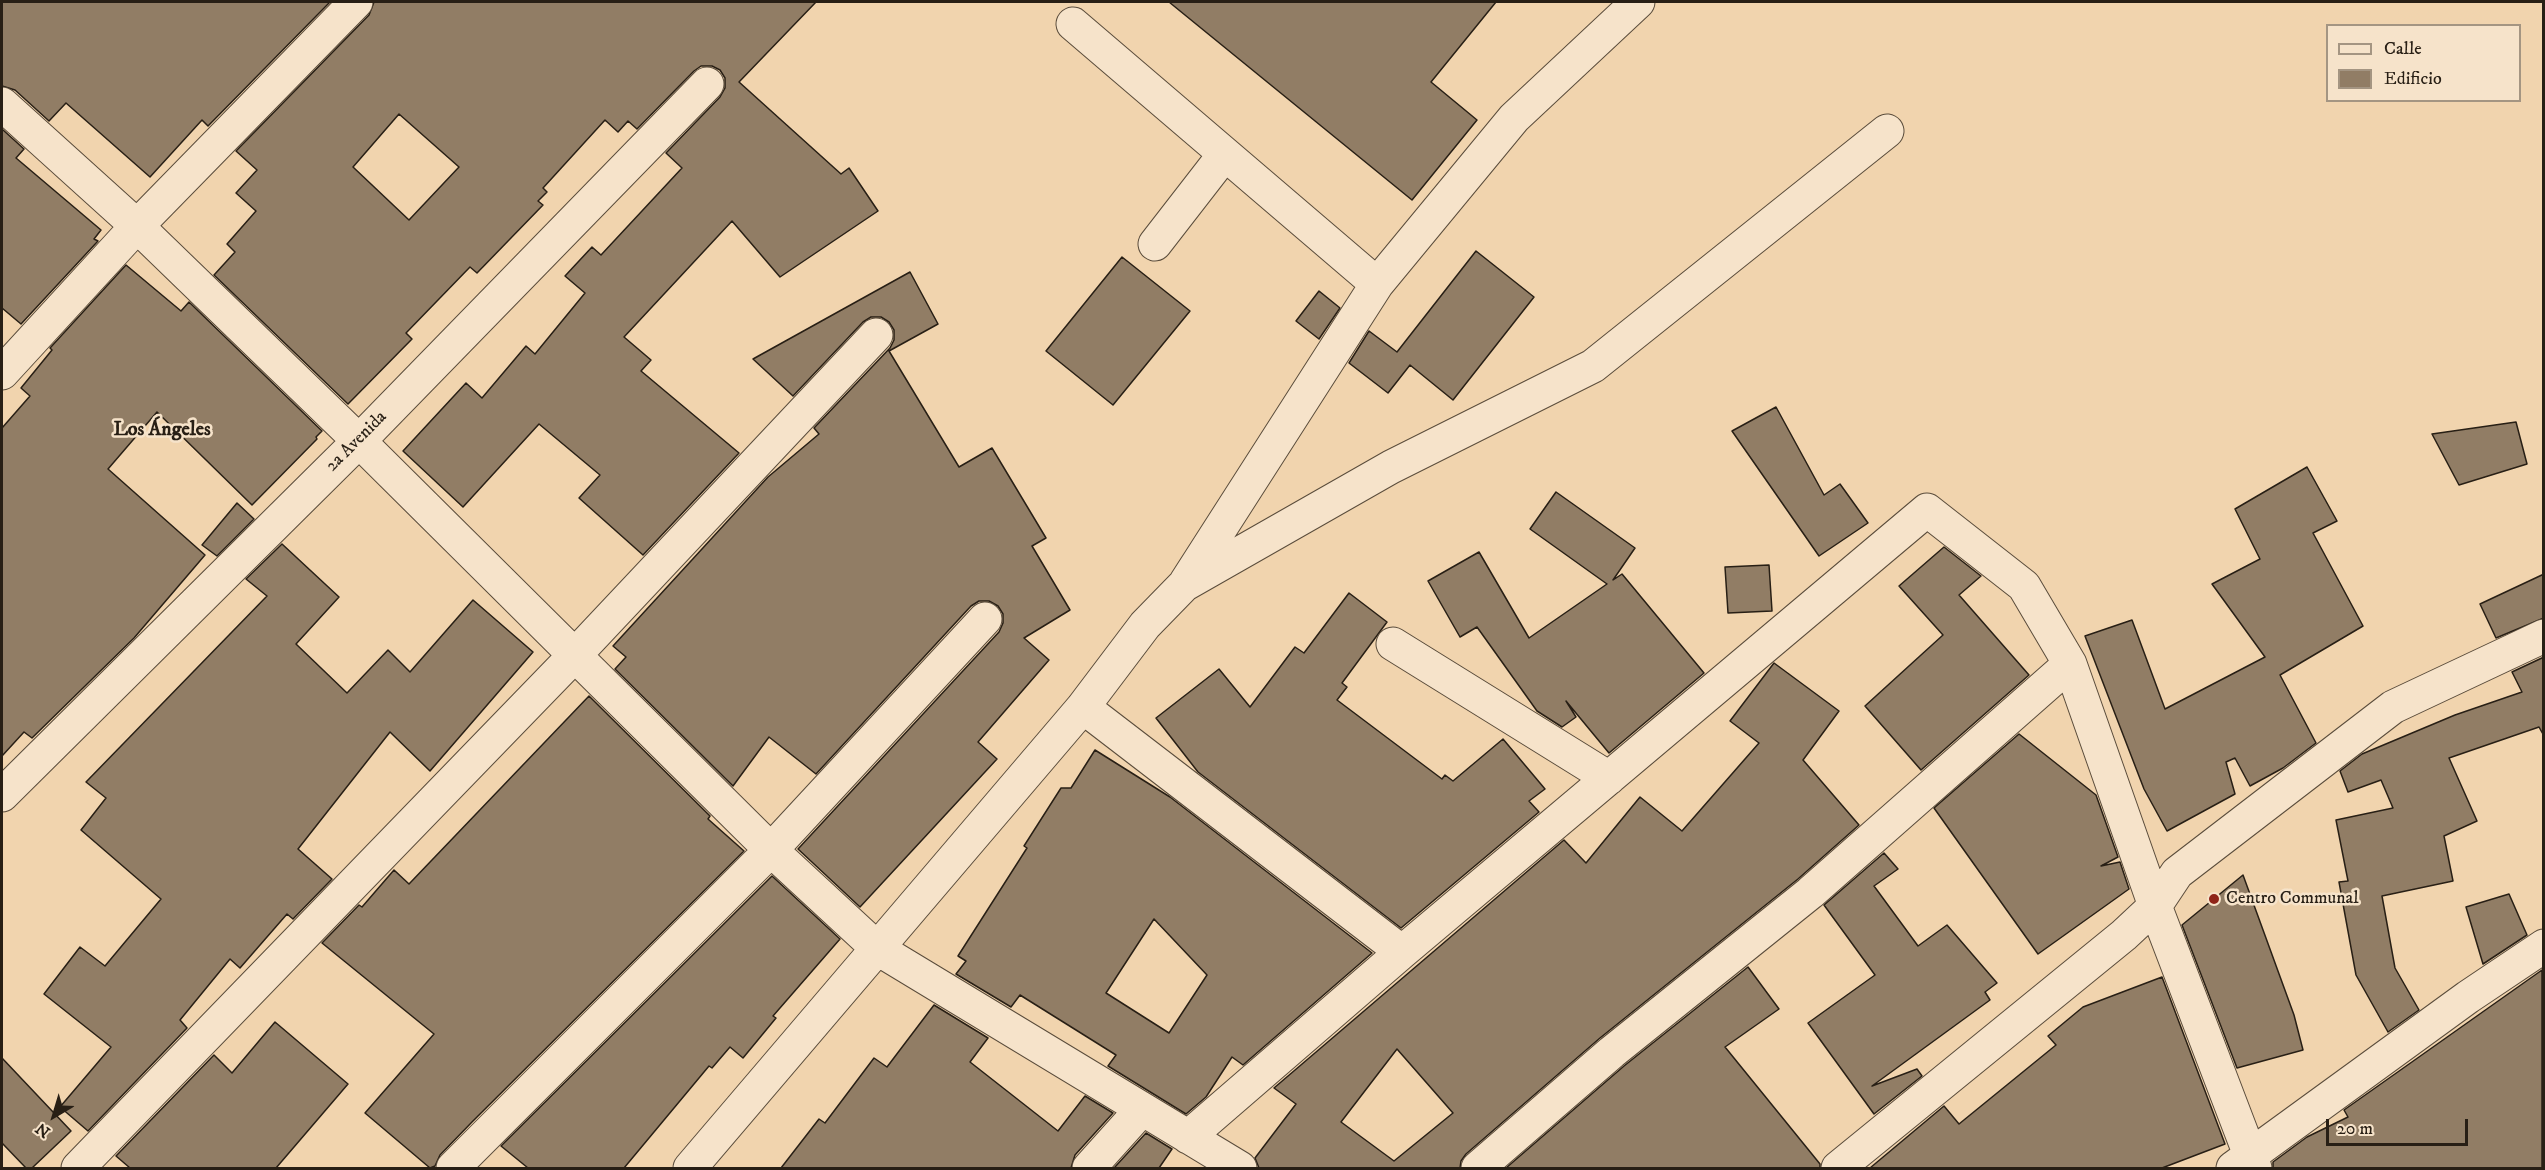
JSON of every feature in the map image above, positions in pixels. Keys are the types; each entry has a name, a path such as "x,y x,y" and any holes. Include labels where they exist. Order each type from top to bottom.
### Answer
{"street":[{"path":"2,373 137,226 356,2"},
{"path":"690,1168 1083,707 1145,625 1184,585 1377,284 1514,118 1638,2"},
{"path":"1073,24 1377,284"},
{"name":"2a Avenida","path":"2,795 359,441 707,84"},
{"path":"2,104 137,226 359,441 771,850 878,949 1240,1168"},
{"path":"1184,585 1391,467 1593,366 1887,131"},
{"path":"1155,244 1224,155"},
{"path":"78,1168 575,656 876,335"},
{"path":"1188,1137 1402,952 1927,510 2024,586 2070,664 2246,1165 2468,997 2544,946"},
{"path":"453,1168 771,850 986,619"},
{"path":"1838,1168 2124,935 2155,906 2177,873 2393,707 2544,636"},
{"path":"1393,644 1609,778"},
{"path":"1478,1168 1612,1052 1810,893 2070,664"},
{"path":"1083,707 1402,952"},
{"path":"1089,1168 1142,1109"}],"building":[{"path":"2,2 330,2 208,126 202,120 150,177 66,103 49,121 15,90 2,86"},
{"path":"374,2 816,2 739,82 841,174 849,168 878,211 780,277 732,221 624,337 651,360 641,371 739,453 643,555 579,498 600,475 539,424 463,507 403,451 466,383 482,398 526,346 535,354 585,293 565,276 592,247 601,255 682,168 666,153 720,97 725,88 725,78 720,70 712,66 701,66 637,129 628,121 618,132 605,120 543,188 547,192 538,201 543,205 477,273 470,267 406,333 412,339 348,404 214,275 235,252 227,244 256,211 236,193 257,170 236,151 369,15","holes":["399,114 459,167 409,220 353,167"]},
{"path":"1169,2 1496,2 1431,82 1477,120 1412,200"},
{"path":"2,129 24,149 16,158 101,230 94,239 98,241 21,324 2,308"},
{"path":"1476,251 1534,297 1453,400 1410,365 1388,393 1349,363 1369,331 1397,352"},
{"path":"1122,257 1190,311 1113,405 1046,351"},
{"path":"126,265 181,311 189,302 322,431 316,437 317,439 252,505 157,412 108,469 205,555 134,638 32,738 24,732 2,756 2,428 30,396 21,388 52,350 50,348"},
{"path":"910,272 938,324 889,351 959,467 992,448 1046,538 1032,546 1070,610 1024,638 1049,660 978,742 997,759 860,907 798,849 999,632 1003,623 1003,614 998,606 989,601 979,601 971,606 816,774 769,737 733,786 615,669 626,657 613,646 768,477 819,434 814,428 890,348 894,340 894,330 889,322 881,317 871,317 863,322 793,396 753,359"},
{"path":"1319,291 1340,308 1319,339 1296,321"},
{"path":"1776,407 1824,495 1840,484 1868,523 1819,556 1732,431"},
{"path":"2516,422 2527,464 2459,485 2432,434"},
{"path":"2307,467 2337,521 2313,533 2363,626 2280,675 2316,743 2283,768 2250,786 2235,758 2226,762 2235,794 2167,831 2144,789 2085,636 2132,620 2165,709 2265,657 2212,584 2260,559 2235,509"},
{"path":"1556,492 1635,548 1613,580 1622,574 1704,673 1609,753 1566,701 1576,717 1562,727 1537,711 1477,627 1460,637 1428,581 1479,552 1529,638 1607,584 1530,529"},
{"path":"237,503 254,519 217,556 202,545"},
{"path":"282,544 339,597 296,644 347,693 388,650 410,672 473,600 533,652 430,771 390,732 298,849 332,879 293,919 287,914 240,968 230,959 180,1020 187,1028 88,1131 60,1107 111,1047 44,994 80,947 105,966 161,899 81,830 106,798 86,782 267,596 246,579"},
{"path":"1944,547 1981,576 1959,595 2029,675 1921,770 1865,706 1943,635 1899,586"},
{"path":"1769,565 1772,611 1728,613 1725,567"},
{"path":"2544,574 2544,618 2496,638 2480,604"},
{"path":"1349,593 1387,622 1342,683 1347,687 1337,700 1442,779 1445,775 1453,781 1503,739 1545,789 1529,801 1539,812 1401,928 1198,772 1156,718 1219,669 1250,707 1295,647 1304,653"},
{"path":"2544,657 2544,736 2539,727 2449,758 2477,821 2444,836 2453,881 2382,896 2395,968 2419,1010 2388,1032 2356,975 2339,882 2348,881 2336,820 2393,808 2381,780 2348,792 2340,771 2362,754 2455,715 2522,692 2512,672"},
{"path":"1774,663 1839,711 1803,760 1859,825 1798,879 1600,1038 1466,1154 1461,1161 1460,1168 1259,1168 1255,1158 1296,1104 1274,1088 1564,840 1586,863 1640,797 1682,831 1759,743 1730,721","holes":["1397,1049 1453,1113 1394,1161 1341,1122"]},
{"path":"589,696 710,816 708,819 744,851 472,1122 440,1155 435,1166 430,1168 365,1113 434,1034 322,943 359,905 362,907 394,870 409,884"},
{"path":"2019,734 2096,795 2118,857 2101,866 2120,862 2129,889 2038,954 1934,808"},
{"path":"1095,750 1170,797 1372,953 1243,1065 1232,1057 1206,1097 1186,1114 1108,1066 1116,1055 1020,995 1011,1007 956,974 966,961 958,956 1027,848 1024,846 1061,788 1071,788","holes":["1154,919 1207,975 1169,1033 1106,993"]},
{"path":"1884,853 1898,869 1874,886 1918,946 1947,925 1997,983 1985,992 1990,1000 1872,1086 1917,1069 1922,1076 1874,1114 1808,1023 1875,975 1824,905"},
{"path":"2243,875 2294,1015 2303,1050 2237,1068 2182,925"},
{"path":"772,876 840,939 773,1016 776,1018 743,1058 730,1047 712,1068 709,1066 624,1168 528,1168 501,1146"},
{"path":"2509,894 2527,935 2483,964 2466,907"},
{"path":"1748,967 1779,1009 1725,1047 1820,1164 1820,1168 1506,1168 1624,1066"},
{"path":"2542,970 2542,1168 2273,1168 2273,1162 2307,1137 2348,1117 2344,1110"},
{"path":"2162,977 2225,1144 2162,1168 1870,1168 1944,1106 1959,1124 2056,1045 2048,1036 2083,1007"},
{"path":"934,1005 988,1038 970,1062 1058,1131 1085,1096 1113,1113 1075,1155 1071,1168 781,1168 819,1119 825,1123 874,1058 887,1067"},
{"path":"275,1022 348,1084 276,1168 130,1168 116,1156 214,1055 232,1073"},
{"path":"2,1058 71,1131 32,1168 26,1168 2,1143"},
{"path":"1146,1133 1172,1149 1159,1168 1114,1168"}],"place":[{"name":"Centro Communal","path":"2214,899"}],"district":[{"name":"Los Ángeles","path":"162,431"}]}
